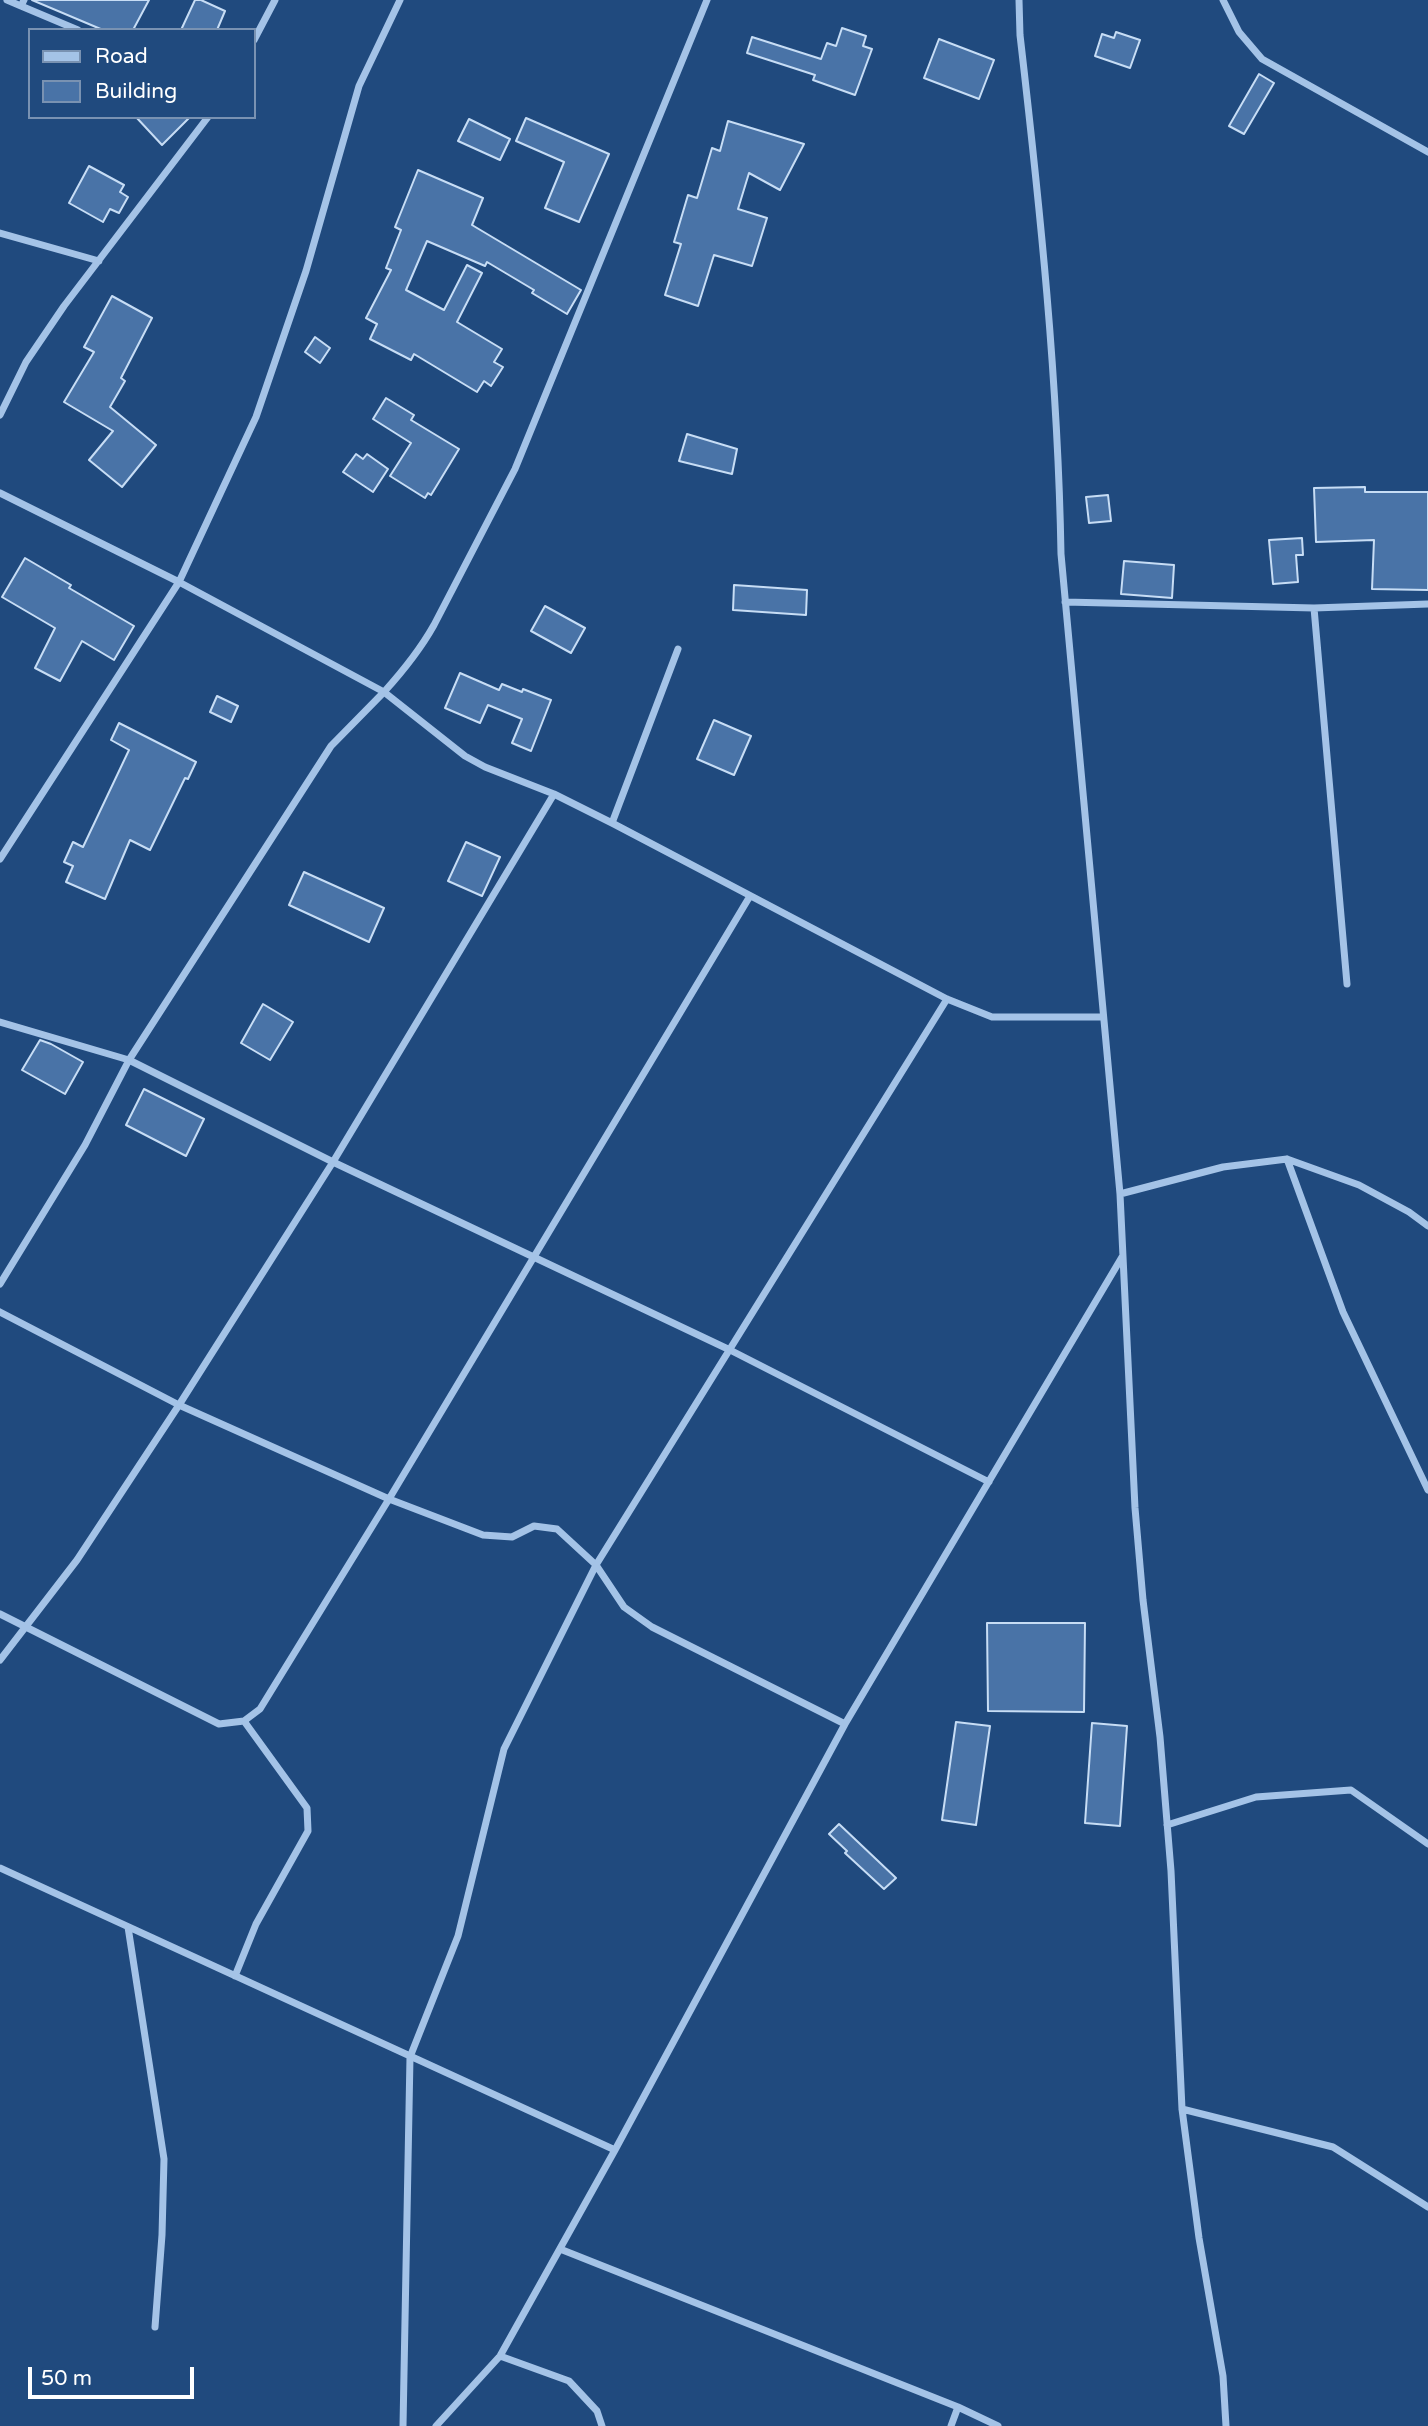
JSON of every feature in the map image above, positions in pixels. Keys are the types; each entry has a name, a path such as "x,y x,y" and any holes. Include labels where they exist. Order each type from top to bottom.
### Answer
{"street":[{"path":"7,0 23,3 74,28"},
{"path":"256,36 275,0"},
{"path":"0,859 179,582 256,417 306,271 359,86 400,0"},
{"path":"0,1284 85,1145 130,1060 331,746 384,692 420,649 515,469 707,0"},
{"path":"1018,0 1044,244 1060,476 1061,554 1120,1194 1139,1561 1160,1737 1167,1825 1182,2109 1199,2238 1223,2376 1226,2426"},
{"path":"1223,0 1239,32 1262,59 1428,152"},
{"path":"0,415 26,362 206,119"},
{"path":"0,233 41,247 99,261"},
{"path":"0,493 179,582 384,692 465,756 485,767 554,794 612,823 947,999 992,1017 1102,1017"},
{"path":"1065,602 1314,608 1428,604"},
{"path":"1314,608 1347,984"},
{"path":"612,823 678,649"},
{"path":"0,1660 77,1560 179,1405 333,1162 554,794"},
{"path":"0,1614 219,1724 244,1721 260,1709 750,896"},
{"path":"403,2426 410,2057 458,1936 505,1749 596,1565 947,999"},
{"path":"0,1022 130,1060 333,1162 730,1350 989,1482"},
{"path":"1120,1194 1223,1167 1287,1158 1359,1185 1409,1212 1428,1226"},
{"path":"1287,1158 1343,1312 1428,1490"},
{"path":"436,2426 500,2356 615,2150 845,1724 1123,1256"},
{"path":"0,1312 179,1405 389,1499 483,1535 512,1537 534,1526 557,1529 596,1565 624,1607 652,1627 845,1724"},
{"path":"235,1976 256,1924 307,1831 307,1808 244,1721"},
{"path":"1167,1825 1256,1797 1351,1790 1428,1844"},
{"path":"0,1868 615,2150"},
{"path":"128,1927 164,2159 155,2327"},
{"path":"1182,2109 1334,2147 1428,2207"},
{"path":"560,2249 958,2407 998,2426"},
{"path":"500,2356 569,2381 597,2411 601,2426"},
{"path":"951,2426 958,2407"}],"building":[{"path":"32,0 149,0 134,28 98,28"},
{"path":"195,0 225,11 218,28 182,28"},
{"path":"842,28 866,36 863,46 872,49 855,95 813,80 815,75 747,53 752,37 821,59 827,43 836,46"},
{"path":"1116,32 1140,40 1130,68 1095,56 1102,34 1114,38"},
{"path":"939,39 994,60 979,99 924,78"},
{"path":"1259,74 1274,83 1244,134 1229,126"},
{"path":"526,118 609,154 579,222 545,208 564,162 516,141"},
{"path":"138,119 188,119 162,145"},
{"path":"469,119 510,139 500,160 458,141"},
{"path":"728,121 804,144 780,190 749,173 738,209 767,218 752,266 714,255 698,306 665,295 681,244 674,242 688,195 697,198 712,148 720,151"},
{"path":"89,166 124,185 120,192 128,197 119,213 110,209 103,222 69,203"},
{"path":"418,170 483,198 472,225 581,290 567,314 532,293 534,290 487,262 485,266 427,241 406,290 444,310 467,265 482,273 457,322 502,349 494,362 503,367 491,386 484,381 477,392 414,354 411,360 370,339 377,324 366,318 391,270 386,268 401,230 395,227"},
{"path":"112,296 152,318 121,378 125,381 110,407 156,445 122,487 89,460 113,431 64,402 94,352 84,347"},
{"path":"315,337 330,348 320,363 305,352"},
{"path":"386,398 414,415 411,420 459,449 431,495 428,493 425,498 390,476 411,443 373,419"},
{"path":"687,434 737,449 732,474 679,461"},
{"path":"356,454 363,459 367,454 388,469 373,492 343,472"},
{"path":"1365,487 1365,492 1428,492 1428,590 1372,589 1374,540 1316,542 1314,488"},
{"path":"1108,495 1111,521 1089,523 1086,497"},
{"path":"1302,538 1303,555 1296,555 1298,582 1273,584 1269,540"},
{"path":"25,558 71,585 69,588 134,626 114,660 82,641 60,681 35,668 55,628 2,597"},
{"path":"1124,561 1174,565 1172,598 1121,594"},
{"path":"734,585 807,590 806,615 733,610"},
{"path":"545,606 585,628 571,653 531,631"},
{"path":"460,673 499,690 502,684 551,700 531,751 512,743 522,719 488,705 480,723 445,708"},
{"path":"217,696 238,706 231,722 210,712"},
{"path":"714,720 751,736 734,775 697,759"},
{"path":"119,723 196,762 188,779 185,778 150,850 130,840 105,899 66,882 73,866 64,862 73,842 83,847 129,750 111,740"},
{"path":"466,842 500,857 482,896 448,881"},
{"path":"304,872 384,908 369,942 289,905"},
{"path":"263,1004 293,1022 270,1060 241,1043"},
{"path":"40,1040 83,1062 65,1094 22,1070"},
{"path":"144,1089 204,1119 186,1156 126,1125"},
{"path":"987,1623 1085,1623 1084,1712 988,1711"},
{"path":"956,1722 990,1726 976,1825 942,1820"},
{"path":"1092,1723 1127,1726 1120,1826 1085,1823"},
{"path":"839,1824 896,1878 884,1889 845,1853 847,1851 829,1834"}]}
